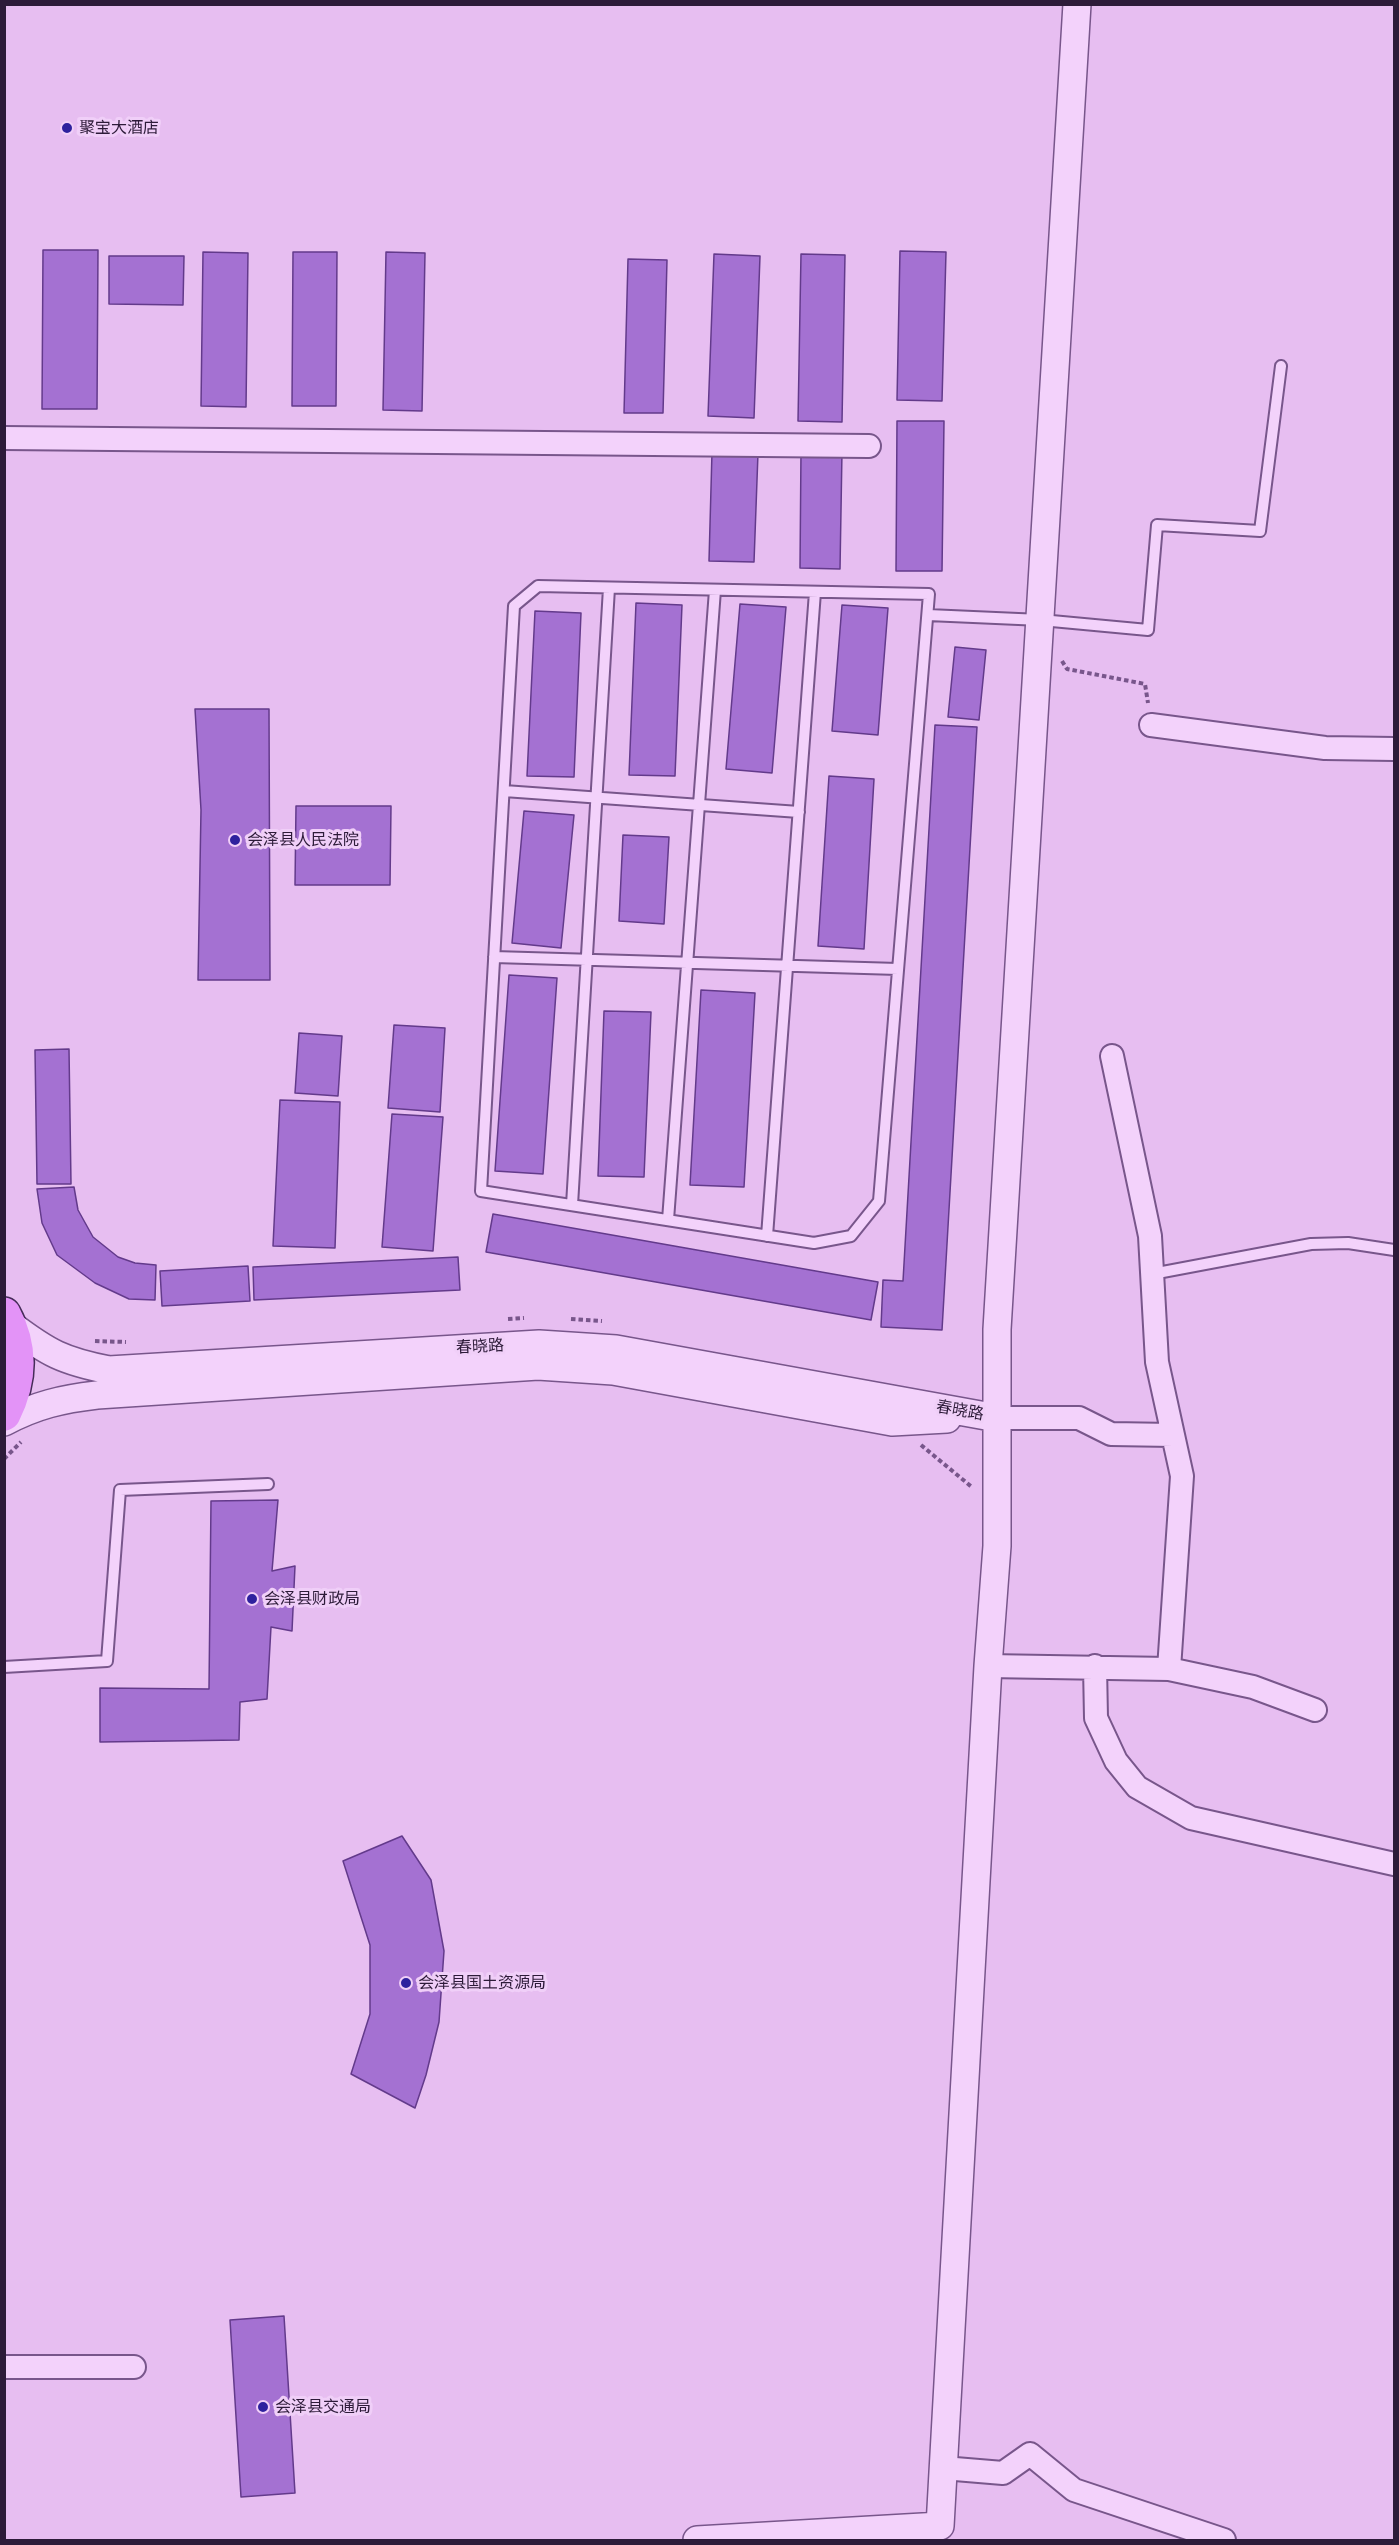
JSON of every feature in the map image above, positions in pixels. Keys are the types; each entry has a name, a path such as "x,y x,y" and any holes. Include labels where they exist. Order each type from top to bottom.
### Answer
{"main road":[{"path":"8,1319 16,1343 17,1379 13,1397 12,1424"}],"street":[{"path":"697,2541 940,2526 988,1666 997,1546 995,1506 997,1329 1077,4"},
{"path":"4,438 870,446"},
{"path":"1151,725 1325,748 1395,749"},
{"path":"1112,1056 1150,1236 1157,1362 1182,1476 1169,1669"},
{"name":"春晓路","path":"8,1319 45,1350 73,1362 109,1370 538,1344 616,1349 997,1418"},
{"name":"春晓路","path":"12,1424 26,1411 59,1400 98,1395 538,1366 613,1371 892,1422 997,1418"},
{"path":"997,1418 1079,1418 1111,1434 1173,1435"},
{"path":"988,1666 1169,1669 1253,1688 1315,1710"},
{"path":"1095,1666 1096,1718 1116,1761 1137,1787 1191,1818 1395,1864"},
{"path":"4,2367 134,2367"},
{"path":"943,2468 1003,2473 1030,2454 1074,2490 1224,2541"}],"lane":[{"path":"928,615 1041,620 1148,630 1157,525 1260,531 1281,366"},
{"path":"538,586 609,588 929,594 879,1201 851,1236 814,1243 481,1191 514,606 538,586"},
{"path":"572,1205 609,588"},
{"path":"668,1220 715,590"},
{"path":"767,1236 815,592"},
{"path":"504,791 799,812"},
{"path":"494,957 898,969"},
{"path":"1152,1274 1311,1244 1348,1243 1395,1250"},
{"path":"4,1667 107,1661 120,1490 268,1484"}],"path":[{"path":"1062,660 1067,669 1145,684 1151,725"},
{"path":"4,1459 12,1424"},
{"path":"918,1443 995,1506"}],"building":[{"path":"43,250 98,250 97,409 42,409"},
{"path":"900,251 946,252 942,401 897,400"},
{"path":"203,252 248,253 246,407 201,406"},
{"path":"293,252 337,252 336,406 292,406"},
{"path":"386,252 425,253 422,411 383,410"},
{"path":"714,254 760,256 754,418 708,416"},
{"path":"801,254 845,255 842,422 798,421"},
{"path":"109,256 184,256 183,305 109,304"},
{"path":"628,259 667,260 663,413 624,413"},
{"path":"897,421 944,421 942,571 896,571"},
{"path":"801,451 842,451 840,569 800,568"},
{"path":"712,452 758,453 754,562 709,561"},
{"path":"636,603 682,605 675,776 629,775"},
{"path":"740,604 786,607 772,773 726,769"},
{"path":"842,605 888,608 878,735 832,731"},
{"path":"535,611 581,613 574,777 527,776"},
{"path":"955,647 986,650 979,720 948,717"},
{"name":"会泽县人民法院","path":"195,709 269,709 270,980 198,980 201,810"},
{"path":"935,725 977,727 942,1330 881,1327 883,1280 903,1281"},
{"path":"829,776 874,779 864,949 818,946"},
{"path":"296,806 391,806 390,885 295,885"},
{"path":"524,811 574,815 561,948 512,943"},
{"path":"623,835 669,837 664,924 619,921"},
{"path":"509,975 557,978 543,1174 495,1171"},
{"path":"701,990 755,993 744,1187 690,1185"},
{"path":"604,1011 651,1012 644,1177 598,1176"},
{"path":"394,1025 445,1028 440,1112 388,1108"},
{"path":"299,1033 342,1036 338,1096 295,1093"},
{"path":"69,1049 71,1184 37,1184 35,1050"},
{"path":"280,1100 340,1102 335,1248 273,1246"},
{"path":"392,1114 443,1117 433,1251 382,1247"},
{"path":"74,1187 78,1210 93,1237 118,1257 135,1263 156,1265 155,1300 129,1299 95,1283 57,1255 42,1223 37,1189"},
{"path":"493,1214 878,1282 871,1320 486,1252"},
{"path":"458,1257 460,1290 254,1300 253,1267"},
{"path":"248,1266 250,1301 162,1306 160,1271"},
{"name":"会泽县财政局","path":"278,1500 272,1571 295,1566 292,1631 271,1627 267,1699 240,1702 239,1740 100,1742 100,1688 209,1689 211,1501"},
{"name":"会泽县国土资源局","path":"402,1836 431,1880 444,1951 439,2022 415,2108 351,2074 370,2014 370,1945 343,1861"},
{"name":"会泽县交通局","path":"284,2316 295,2493 241,2497 230,2320"}],"place":[{"name":"聚宝大酒店","path":"67,128"},
{"name":"会泽县人民法院","path":"235,840"},
{"name":"会泽县财政局","path":"252,1599"},
{"name":"会泽县国土资源局","path":"406,1983"},
{"name":"会泽县交通局","path":"263,2407"}]}
